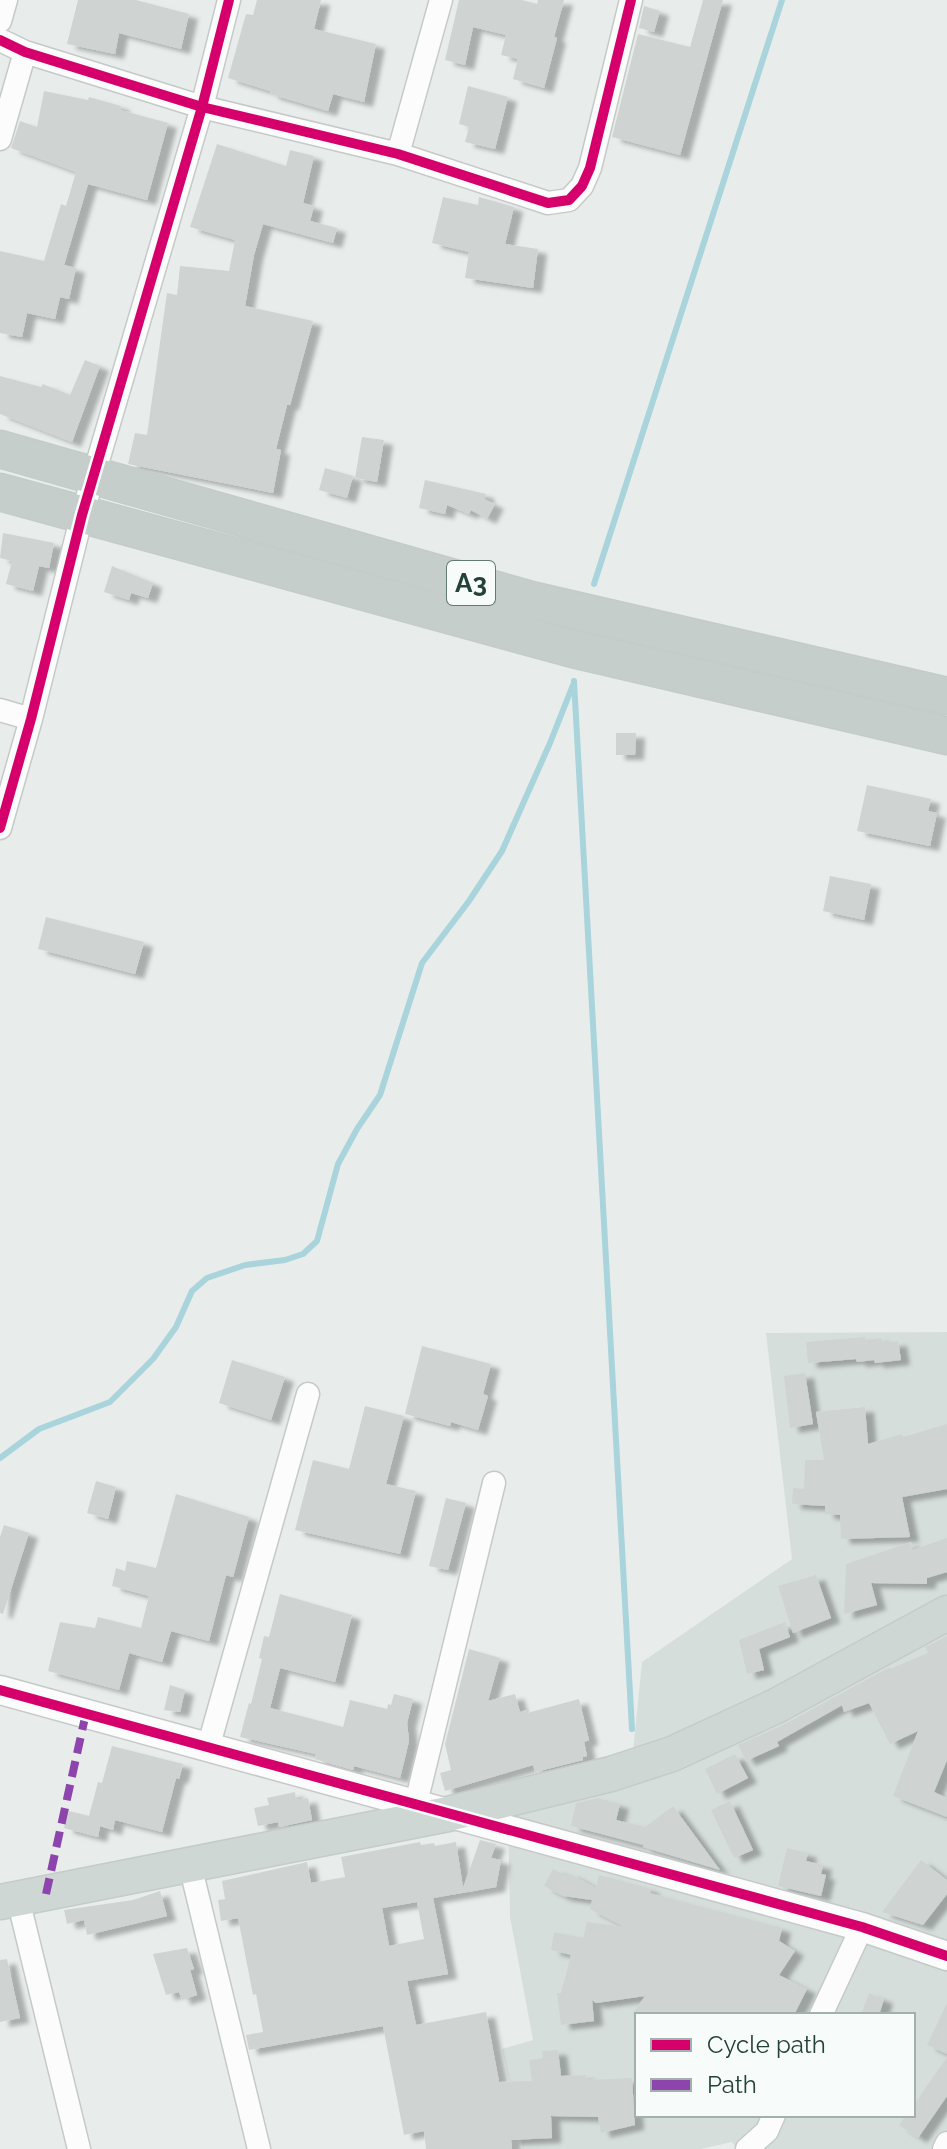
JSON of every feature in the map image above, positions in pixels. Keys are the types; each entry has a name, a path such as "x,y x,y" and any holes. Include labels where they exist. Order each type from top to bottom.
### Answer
{"highway":[{"name":"A3","path":"0,449 531,600 947,696"},
{"name":"A3","path":"0,492 573,649 947,736"}],"main road":[{"path":"9,1900 448,1814 611,1774 672,1754 789,1699 947,1613"}],"street":[{"path":"0,21 6,0"},
{"path":"0,828 82,515 202,107 229,0"},
{"path":"398,154 441,0"},
{"path":"0,40 25,52 202,107 398,154 548,203 569,200 582,186 590,168 631,0"},
{"path":"0,139 25,52"},
{"path":"0,710 31,719"},
{"path":"208,1748 308,1394"},
{"path":"416,1803 494,1483"},
{"path":"0,1690 862,1927 947,1956"},
{"path":"190,1865 259,2149"},
{"path":"9,1900 79,2149"},
{"path":"822,2013 862,1927"},
{"path":"747,2149 767,2131 773,2117"},
{"path":"944,2149 947,2143"}],"shaded area":[{"path":"947,1332 947,2149 737,2149 732,2142 701,2149 523,2149 502,2049 533,2040 510,1917 508,1810 632,1762 642,1662 792,1559 766,1333"}],"building":[{"path":"78,0 136,0 189,14 181,49 119,33 115,54 67,44"},
{"path":"257,0 321,0 314,29 376,44 364,102 333,94 328,111 228,78 246,14 253,15"},
{"path":"459,0 522,0 537,4 538,0 564,0 544,88 513,79 518,59 501,55 506,35 473,27 465,65 445,60"},
{"path":"703,0 723,0 680,155 612,137 638,34 690,47"},
{"path":"644,6 660,11 654,32 639,28"},
{"path":"468,86 508,97 495,149 465,142 469,127 459,124"},
{"path":"44,91 88,100 89,97 121,106 120,110 168,123 147,200 88,184 64,265 76,268 69,299 60,297 55,319 27,313 22,337 0,333 0,251 44,261 61,204 66,206 76,172 11,148 20,121 37,127"},
{"path":"217,144 286,166 290,150 314,156 303,203 314,206 310,221 337,228 333,243 263,224 254,255 245,306 313,321 276,449 281,450 273,493 128,464 135,433 147,435 167,293 177,295 180,266 229,271 235,240 190,227"},
{"path":"443,197 478,205 479,197 514,207 505,244 538,249 533,288 465,278 469,252 432,243"},
{"path":"85,360 100,366 72,442 0,414 0,376 41,387 43,384 70,395"},
{"path":"362,437 384,440 377,482 355,478"},
{"path":"325,468 353,476 347,498 319,490"},
{"path":"425,480 486,494 484,499 495,504 487,519 471,510 469,514 447,505 445,514 419,508"},
{"path":"3,533 54,543 49,568 39,566 33,591 6,584 12,561 0,558"},
{"path":"112,566 153,583 148,598 131,593 129,600 104,592"},
{"path":"616,733 636,733 635,755 616,755"},
{"path":"867,785 931,799 928,811 937,813 930,846 857,831"},
{"path":"830,876 871,884 864,920 823,911"},
{"path":"46,917 144,942 135,974 38,949"},
{"path":"865,1337 865,1340 881,1338 882,1343 898,1341 901,1360 875,1363 874,1360 857,1362 856,1359 808,1363 806,1342"},
{"path":"422,1346 491,1364 483,1394 488,1396 478,1430 405,1414"},
{"path":"232,1360 285,1377 271,1420 219,1403"},
{"path":"805,1373 813,1424 790,1428 784,1376"},
{"path":"365,1406 404,1416 386,1484 416,1491 400,1554 295,1530 313,1460 349,1469"},
{"path":"865,1407 868,1444 947,1424 947,1489 902,1497 910,1537 841,1539 840,1515 825,1514 825,1506 792,1504 793,1488 804,1489 805,1460 824,1460 816,1412"},
{"path":"96,1481 116,1487 108,1519 87,1513"},
{"path":"176,1494 249,1517 233,1577 226,1575 209,1641 171,1631 162,1662 129,1653 119,1690 48,1671 60,1622 95,1628 98,1617 141,1628 149,1596 112,1586 116,1568 125,1571 127,1561 156,1568"},
{"path":"446,1498 466,1503 448,1570 429,1566"},
{"path":"4,1525 29,1533 3,1614 0,1613 0,1537"},
{"path":"947,1538 947,1572 927,1578 927,1584 871,1583 877,1605 844,1614 846,1564 911,1542 912,1550"},
{"path":"816,1575 831,1618 793,1633 778,1586"},
{"path":"280,1594 352,1615 335,1682 280,1668 270,1708 343,1727 350,1700 387,1709 394,1694 413,1699 407,1723 409,1741 400,1778 354,1766 353,1770 315,1759 316,1754 240,1737 262,1659 259,1658 264,1636 269,1637"},
{"path":"785,1622 790,1637 759,1649 764,1670 747,1674 739,1640"},
{"path":"947,1636 947,1760 934,1792 947,1798 947,1817 893,1796 918,1731 890,1744 869,1703 844,1712 842,1705 777,1742 779,1746 746,1761 738,1745 785,1724 890,1667 928,1653 925,1647"},
{"path":"469,1649 500,1658 488,1701 515,1694 520,1712 526,1710 527,1713 579,1699 589,1740 584,1742 587,1756 583,1760 535,1772 533,1765 445,1791 440,1773 451,1770 445,1744"},
{"path":"170,1685 185,1690 180,1712 164,1710"},
{"path":"112,1746 183,1764 179,1779 176,1778 162,1832 115,1820 113,1830 100,1826 98,1837 64,1828 69,1811 89,1816"},
{"path":"735,1754 748,1778 717,1794 705,1769"},
{"path":"295,1792 296,1800 308,1798 312,1820 279,1827 278,1822 258,1826 254,1808 269,1805 267,1798"},
{"path":"598,1798 620,1804 616,1820 645,1827 673,1806 720,1870 571,1826 576,1803"},
{"path":"730,1801 753,1850 734,1858 711,1810"},
{"path":"480,1840 496,1844 491,1858 501,1860 496,1887 433,1898 448,1974 407,1981 416,2025 486,2012 499,2082 532,2081 529,2060 543,2058 542,2051 558,2050 561,2076 586,2075 587,2080 632,2078 635,2125 601,2133 598,2117 551,2116 552,2138 511,2140 512,2149 426,2149 424,2131 404,2135 383,2026 249,2050 246,2035 263,2032 238,1918 221,1921 218,1900 225,1899 222,1881 307,1862 311,1883 345,1877 341,1857 420,1842 421,1845 434,1843 435,1846 456,1842 463,1888","holes":["417,1902 424,1939 389,1946 382,1908"]},
{"path":"787,1848 808,1853 806,1861 823,1865 821,1874 826,1875 821,1896 778,1886"},
{"path":"921,1860 947,1880 947,1894 923,1925 882,1912"},
{"path":"553,1869 568,1876 569,1873 596,1888 599,1875 651,1889 650,1893 782,1928 779,1941 795,1951 779,1975 807,1989 795,2013 632,2015 645,1996 596,2003 592,2000 594,2021 561,2025 557,1993 561,1993 571,1955 551,1950 554,1932 583,1938 587,1922 624,1927 590,1909 592,1900 563,1896 544,1886"},
{"path":"160,1891 167,1916 87,1935 84,1920 67,1924 64,1910 133,1900"},
{"path":"187,1948 194,1969 190,1970 197,1995 182,2000 179,1992 166,1995 153,1954"},
{"path":"7,1959 20,2018 0,2022 0,1960"},
{"path":"869,1993 884,1999 880,2013 862,2013"},
{"path":"947,2003 947,2054 927,2045"},
{"path":"947,2057 947,2096 918,2138 899,2125 905,2117 915,2117 915,2103"}],"waterway":[{"path":"594,584 782,0"},
{"path":"574,681 632,1729"},
{"path":"0,1458 39,1429 110,1402 153,1359 176,1327 192,1291 207,1278 245,1265 285,1260 303,1254 317,1241 338,1164 380,1095 422,963 502,851 573,685"}],"marked path":[{"path":"46,1894 86,1713"}],"cycle path":[{"path":"0,828 82,515 202,107 229,0"},
{"path":"0,40 25,52 202,107 398,154 548,203 569,200 582,186 590,168 631,0"},
{"path":"0,1690 862,1927 947,1956"}]}
